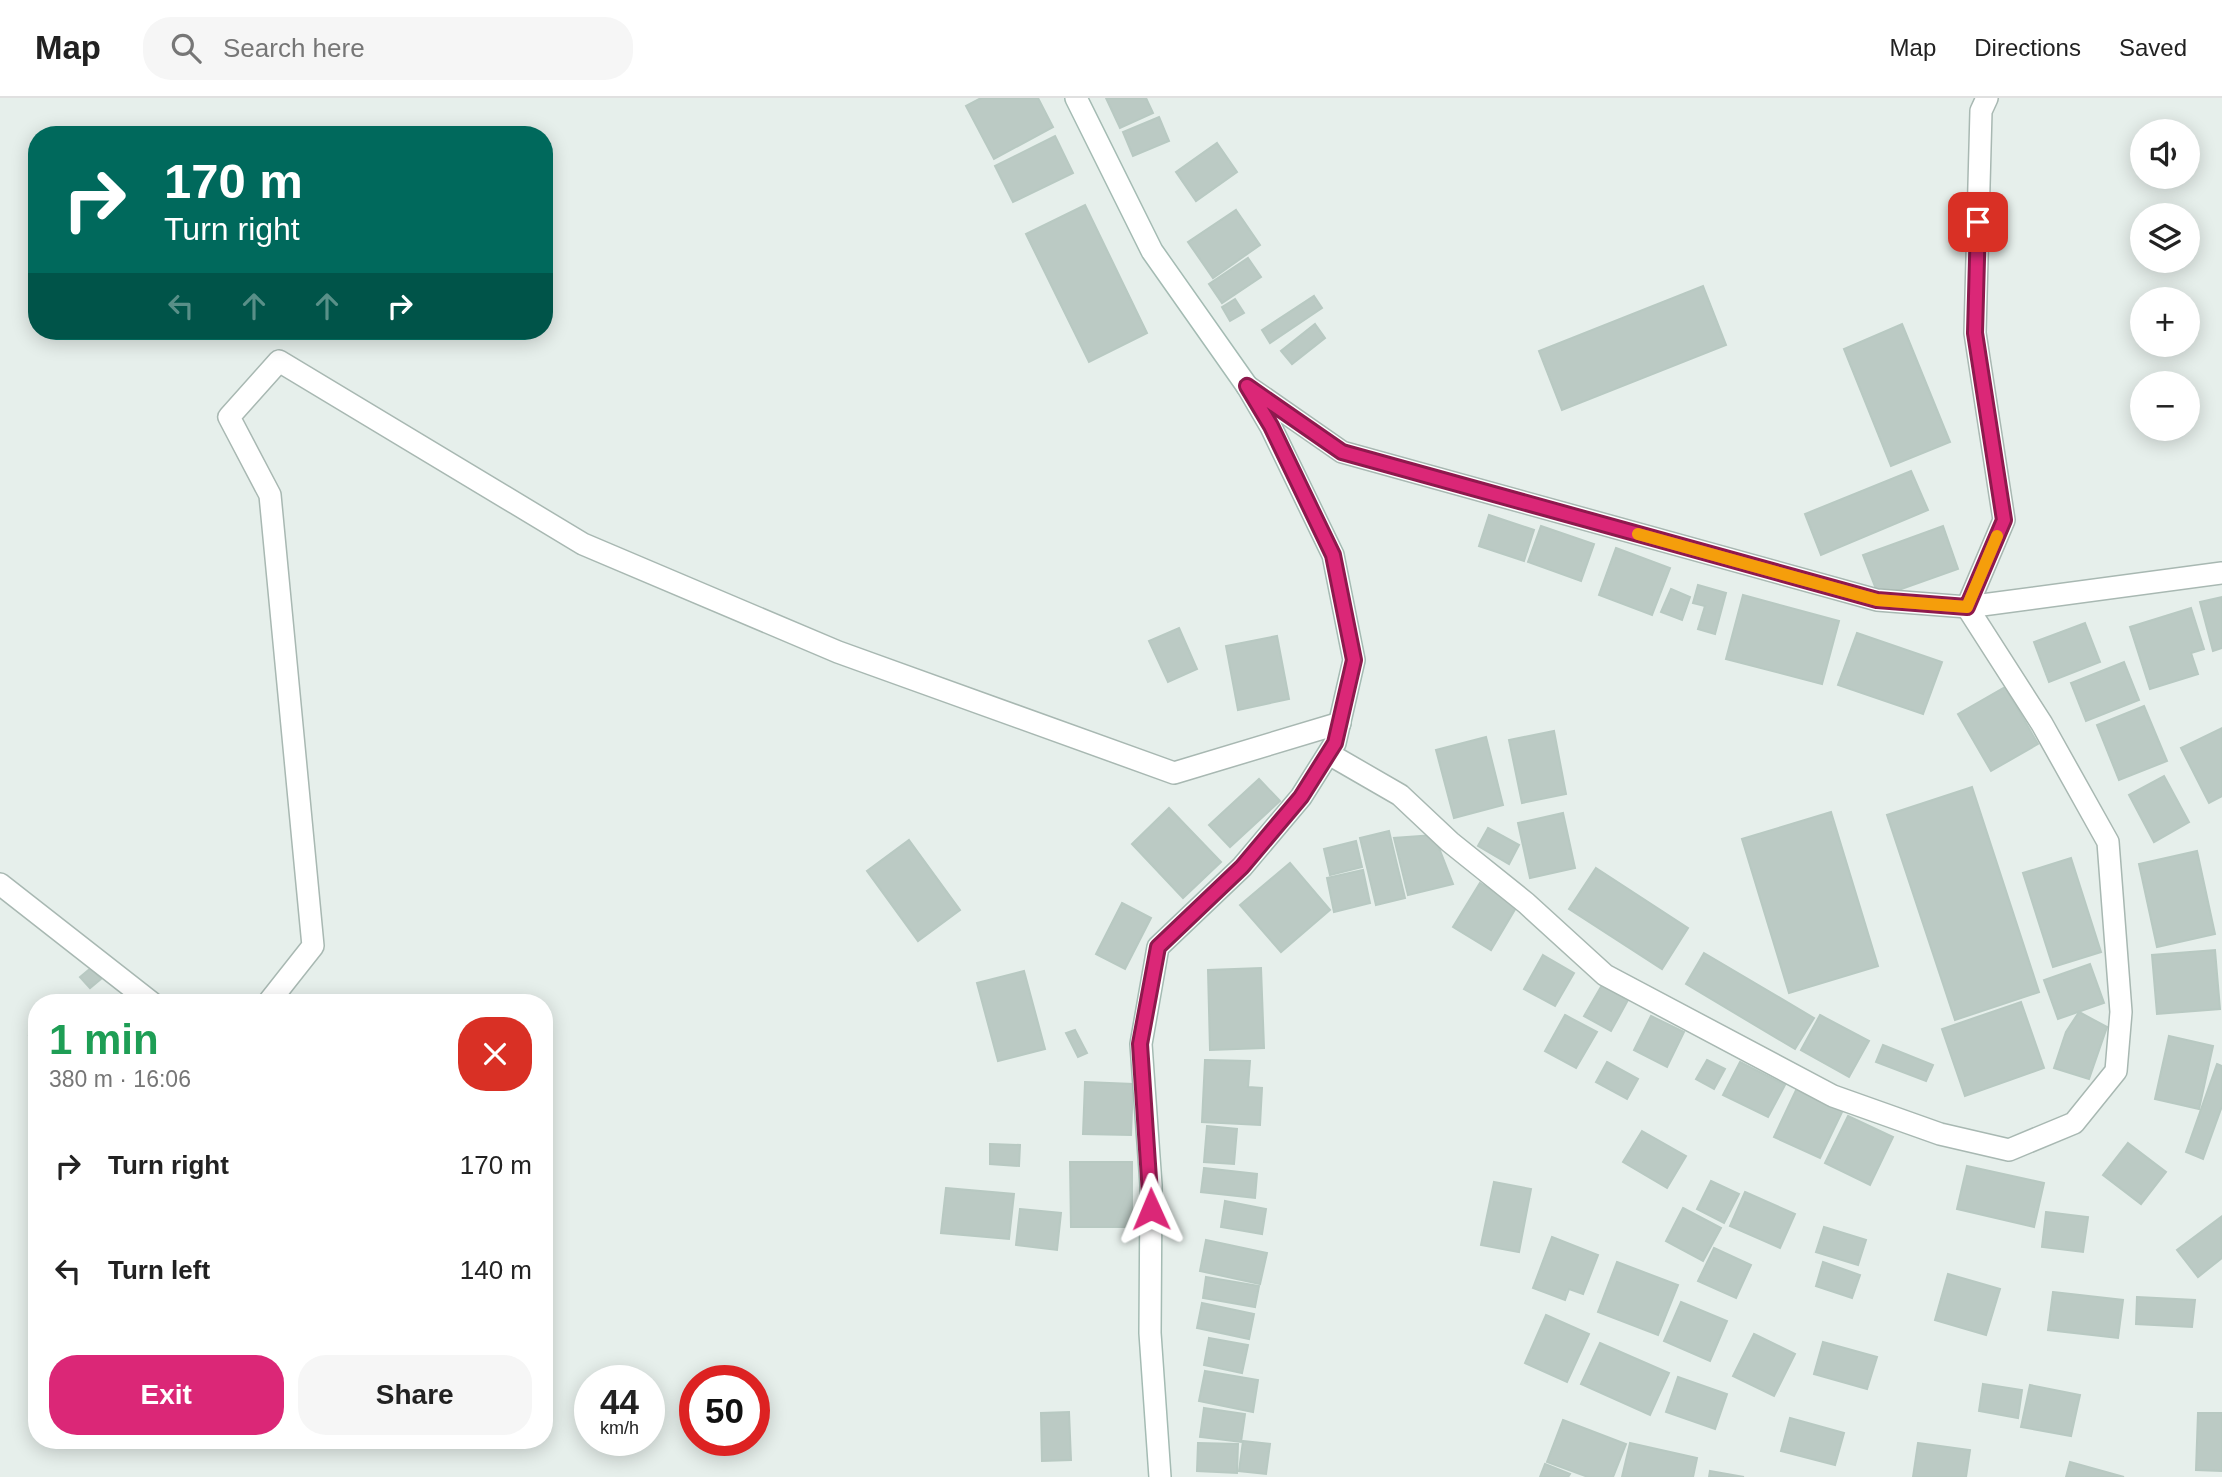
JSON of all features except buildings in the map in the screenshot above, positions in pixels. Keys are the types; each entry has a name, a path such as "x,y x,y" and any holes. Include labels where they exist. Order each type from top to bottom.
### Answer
{"street":[{"path":"1076,98 1152,251 1247,386 1271,426 1333,555 1354,660 1340,723 1329,754 1301,797 1242,867 1158,947 1140,1044 1151,1185 1150,1333 1160,1477"},
{"path":"1967,607 2004,520 1975,333 1981,111 1987,98"},
{"path":"275,994 313,946 270,495 229,417 279,361 583,544 838,652 1174,773 1340,723"},
{"path":"1247,386 1342,452 1877,600 1967,607 2222,573"},
{"path":"1329,754 1400,795 1450,842 1526,903 1605,975 1833,1096 1940,1134 2009,1150 2074,1124 2116,1071 2120,1012 2108,842 2042,724 1967,607"},
{"path":"0,884 141,994"}],"slow traffic":[{"path":"1638,534 1877,600 1967,607 1997,536"}],"route":[{"path":"1151,1209 1140,1044 1158,947 1242,867 1301,797 1335,743 1354,660 1333,555 1271,426 1247,386 1342,452 1877,600 1967,607 2004,520 1975,333 1978,222"}]}
